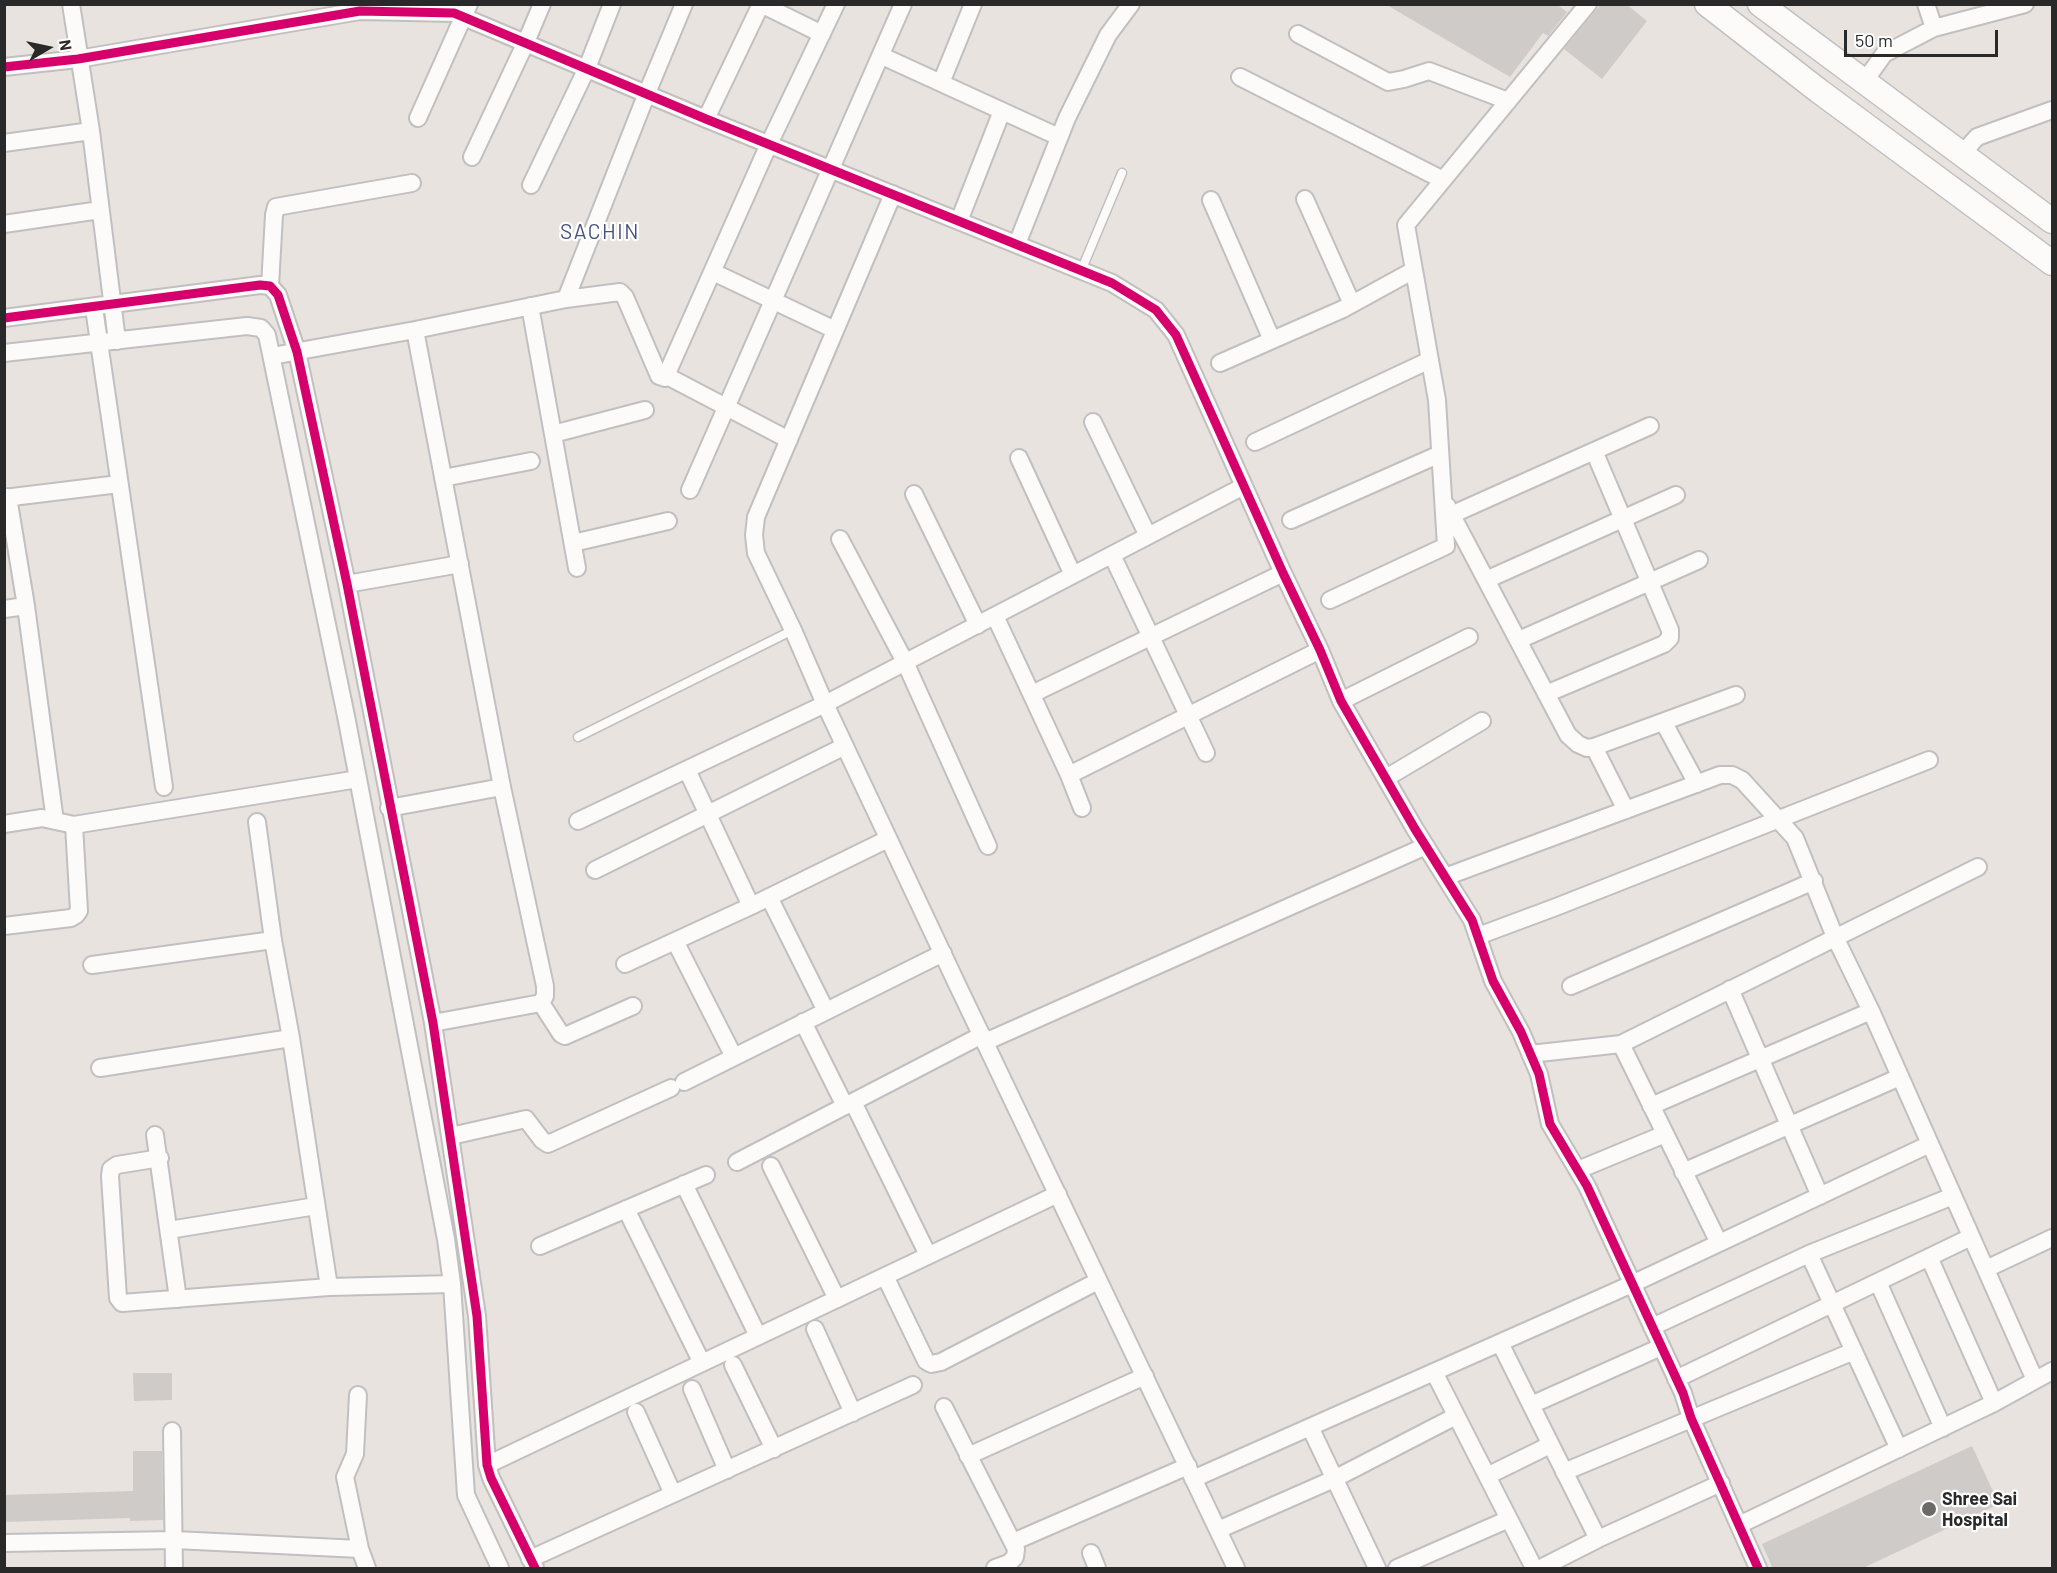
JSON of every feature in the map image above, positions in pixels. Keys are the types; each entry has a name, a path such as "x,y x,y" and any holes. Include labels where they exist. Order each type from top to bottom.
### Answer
{"main road":[{"path":"1707,4 2052,263"},
{"path":"1760,4 2052,221"},
{"path":"1907,156 1928,129"}],"street":[{"path":"71,4 91,132 117,341"},
{"path":"472,157 542,4"},
{"path":"531,185 587,68 612,4"},
{"path":"566,299 646,93 684,4"},
{"path":"706,119 761,4 822,34"},
{"path":"667,376 769,144 836,4"},
{"path":"690,490 903,4"},
{"path":"941,83 974,4"},
{"path":"1017,244 1059,137 1108,35 1131,4"},
{"path":"1330,600 1446,546 1437,400 1406,225 1588,4"},
{"path":"1926,4 1934,28"},
{"path":"1864,81 1884,54 1934,28 2025,4"},
{"path":"418,118 466,10"},
{"path":"4,67 78,59 360,11 466,10 526,42 706,119 1112,283 1156,309 1176,335 1320,650 1341,701 1472,920 1492,981 1521,1032 1539,1074 1550,1124 1587,1186 1676,1379 1758,1569"},
{"path":"1298,34 1388,82 1429,71 1508,101"},
{"path":"882,56 1059,137"},
{"path":"1240,77 1443,180"},
{"path":"1962,154 1977,137 2052,110"},
{"path":"959,221 1002,111"},
{"path":"4,143 91,132"},
{"path":"270,286 276,207 412,183"},
{"path":"893,194 756,517 754,535 756,554 888,839 1236,1569"},
{"path":"1305,199 1352,304"},
{"path":"1211,200 1272,340"},
{"path":"4,224 100,210"},
{"path":"1220,363 1352,304 1414,270"},
{"path":"712,272 835,330"},
{"path":"4,318 112,306 260,285 270,286 278,295 297,352 346,584 433,1023 479,1340 488,1465 491,1478 532,1564 673,1494 912,1385"},
{"path":"272,356 566,299 620,292 625,297 659,376 662,378 667,376 789,440"},
{"path":"530,306 578,568"},
{"path":"94,308 164,787"},
{"path":"4,353 247,326 261,328 267,334 358,779 447,1239 466,1495 500,1569"},
{"path":"415,330 502,787 545,986 542,1003"},
{"path":"1255,442 1430,360"},
{"path":"553,434 645,410"},
{"path":"1093,422 1148,536"},
{"path":"1451,515 1650,426"},
{"path":"1546,694 1664,644 1670,638 1670,630 1650,580 1594,451"},
{"path":"1291,520 1440,454"},
{"path":"1019,458 1073,575"},
{"path":"443,478 531,461"},
{"path":"55,821 26,606 6,497 119,484"},
{"path":"578,821 825,704 1244,486"},
{"path":"914,494 978,625"},
{"path":"1486,580 1676,495"},
{"path":"1443,500 1568,735 1578,744 1587,748 1594,747 1664,723 1736,694"},
{"path":"573,543 668,521"},
{"path":"840,539 905,662 988,846"},
{"path":"1112,555 1206,753"},
{"path":"1519,640 1699,560"},
{"path":"346,584 460,564"},
{"path":"1032,694 1283,573"},
{"path":"4,609 26,606"},
{"path":"995,616 1082,808"},
{"path":"1341,701 1469,637"},
{"path":"1069,775 1320,650"},
{"path":"1386,778 1482,721"},
{"path":"1664,723 1697,784"},
{"path":"595,870 845,746"},
{"path":"1594,747 1626,810"},
{"path":"1478,936 1929,760"},
{"path":"687,770 751,906"},
{"path":"1445,877 1720,775 1732,775 1742,780 1795,838 1814,881 1834,937 1871,1011 2035,1380"},
{"path":"4,824 42,818 74,825 358,779"},
{"path":"389,808 502,787"},
{"path":"257,822 273,940 291,1038 328,1287"},
{"path":"4,926 71,918 76,915 79,910 74,825"},
{"path":"625,964 888,839"},
{"path":"737,1162 983,1039 1426,846"},
{"path":"1530,1054 1621,1044 1978,867"},
{"path":"1571,986 1814,881"},
{"path":"769,897 826,1011"},
{"path":"92,965 273,940"},
{"path":"675,941 734,1057"},
{"path":"451,1136 526,1119 542,1140 548,1144 677,1085 943,953"},
{"path":"1730,989 1820,1196"},
{"path":"542,1003 561,1034 565,1036 633,1006"},
{"path":"433,1023 542,1003"},
{"path":"1651,1106 1871,1011"},
{"path":"803,1022 849,1104 928,1256"},
{"path":"100,1068 291,1038"},
{"path":"1621,1044 1719,1244"},
{"path":"1683,1172 1900,1077"},
{"path":"1578,1170 1665,1134"},
{"path":"155,1135 178,1299"},
{"path":"1013,1542 1310,1427 1632,1284 1930,1144"},
{"path":"160,1158 117,1165 111,1169 118,1298 122,1303 328,1287 452,1284"},
{"path":"771,1166 837,1299"},
{"path":"540,1246 706,1175"},
{"path":"684,1185 758,1336"},
{"path":"488,1465 1058,1194"},
{"path":"1652,1327 1809,1254 1953,1196"},
{"path":"169,1230 316,1206"},
{"path":"626,1209 702,1363"},
{"path":"1676,1379 1971,1237"},
{"path":"1986,1269 2052,1238"},
{"path":"1809,1254 1899,1449"},
{"path":"1929,1257 1994,1403"},
{"path":"885,1276 926,1361 931,1364 941,1362 1098,1281"},
{"path":"1878,1282 1943,1428"},
{"path":"815,1329 853,1413"},
{"path":"455,1342 479,1340"},
{"path":"1500,1343 1598,1539"},
{"path":"1531,1406 1661,1347"},
{"path":"1564,1472 1854,1351"},
{"path":"733,1365 774,1449"},
{"path":"1739,1525 1994,1403 2052,1371"},
{"path":"1434,1372 1533,1569"},
{"path":"968,1456 1144,1376"},
{"path":"692,1389 727,1470"},
{"path":"358,1395 355,1454 345,1477 360,1549 367,1569"},
{"path":"944,1407 1016,1549 1015,1557 1009,1563 995,1569"},
{"path":"636,1412 673,1494"},
{"path":"1218,1530 1334,1479 1456,1416"},
{"path":"1310,1427 1377,1569"},
{"path":"172,1431 174,1569"},
{"path":"1487,1476 1550,1445"},
{"path":"1541,1569 1598,1539 1721,1483"},
{"path":"1397,1569 1509,1519"},
{"path":"4,1543 175,1540 360,1549"}],"lane":[{"path":"1081,271 1122,173"},
{"path":"578,737 793,630"}],"building":[{"path":"1385,4 1556,4 1567,12 1548,36 1543,33 1510,77"},
{"path":"1601,4 1626,4 1647,21 1602,79 1564,49"},
{"path":"133,1373 172,1373 172,1400 134,1401"},
{"path":"1972,1446 1999,1504 1861,1569 1773,1569 1762,1544"},
{"path":"133,1451 162,1451 163,1520 130,1521 130,1518 4,1522 4,1495 133,1491"}],"cycle path":[{"path":"4,67 78,59 360,11 454,13 706,119 1112,283 1156,310 1176,335 1320,650 1341,701 1415,829 1472,920 1493,981 1521,1032 1539,1074 1550,1124 1587,1186 1683,1393 1691,1418 1758,1568"},
{"path":"4,318 260,285 270,286 278,295 297,352 347,584 433,1023 477,1316 487,1465 491,1478 535,1568"}],"place":[{"name":"Shree Sai Hospital","path":"1929,1509"}],"district":[{"name":"SACHIN","path":"600,232"}]}
